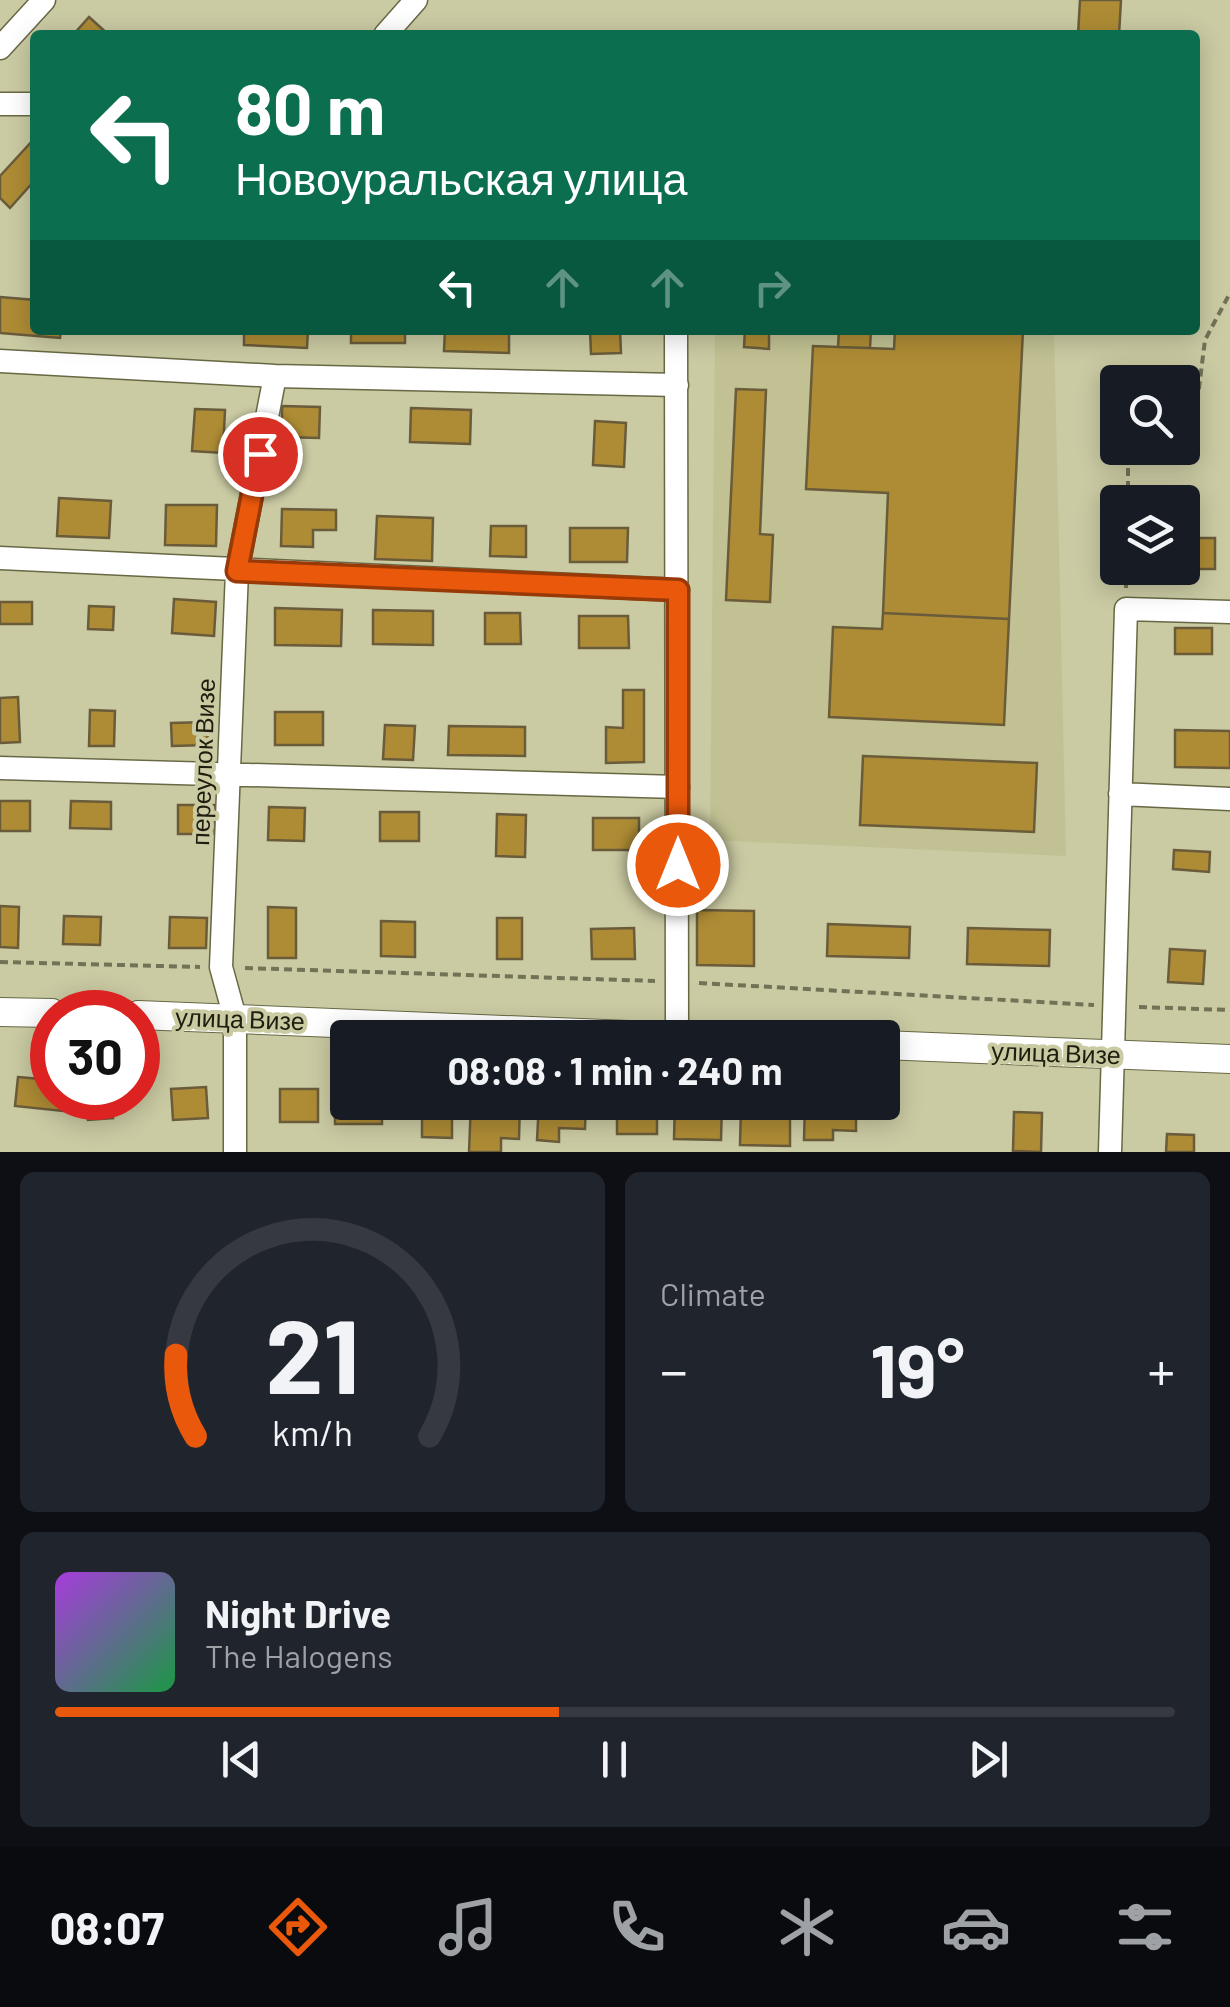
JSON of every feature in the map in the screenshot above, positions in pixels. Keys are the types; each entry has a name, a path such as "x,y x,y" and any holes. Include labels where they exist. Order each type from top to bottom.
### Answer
{"street":[{"path":"0,48 44,0"},
{"path":"389,30 416,0"},
{"path":"0,104 30,104"},
{"path":"676,335 677,1020"},
{"path":"0,361 275,376 677,385"},
{"name":"переулок Визе","path":"234,1152 235,1018 222,967 237,571 275,376"},
{"path":"0,558 678,590"},
{"path":"1110,1152 1126,608 1230,612"},
{"path":"0,768 678,787"},
{"path":"1120,794 1230,799"},
{"path":"0,1012 30,1013"},
{"name":"улица Визе","path":"160,1016 330,1022"},
{"name":"улица Визе","path":"900,1046 1230,1059"}],"path":[{"path":"1200,375 1204,340 1230,293"},
{"path":"0,962 677,982 1230,1010"}],"shaded area":[{"path":"715,335 1054,335 1066,856 710,840"}],"building":[{"path":"1080,0 1121,0 1119,30 1078,30"},
{"path":"89,17 103,30 77,30"},
{"path":"30,143 30,186 10,208 0,198 0,176"},
{"path":"0,297 30,300 30,335 60,335 60,338 0,333"},
{"path":"244,335 308,335 307,348 244,345"},
{"path":"351,335 405,335 405,343 351,343"},
{"path":"445,335 509,335 509,353 444,351"},
{"path":"590,335 620,335 621,353 591,354"},
{"path":"745,335 769,335 769,349 744,347"},
{"path":"839,335 871,335 870,348 838,347"},
{"path":"895,335 1023,335 1009,619 883,613 888,493 806,489 813,346 894,349"},
{"path":"736,389 766,390 760,534 773,535 770,602 726,600"},
{"path":"282,406 320,407 319,438 282,437"},
{"path":"411,408 471,410 470,444 410,442"},
{"path":"195,409 225,410 223,453 192,451"},
{"path":"595,421 626,423 624,467 593,465"},
{"path":"59,498 111,501 109,538 57,536"},
{"path":"166,505 217,505 216,546 165,545"},
{"path":"282,509 336,510 336,530 313,530 313,547 281,546"},
{"path":"377,516 433,518 432,561 375,559"},
{"path":"491,526 526,526 526,557 490,556"},
{"path":"570,528 628,528 627,562 570,562"},
{"path":"1200,538 1215,538 1215,569 1200,569"},
{"path":"174,599 216,602 214,636 172,633"},
{"path":"0,602 32,602 32,624 0,624"},
{"path":"89,606 114,607 113,630 88,629"},
{"path":"275,608 342,610 341,646 275,645"},
{"path":"373,610 433,611 433,645 373,644"},
{"path":"485,613 520,613 521,644 485,644"},
{"path":"883,613 1009,619 1004,725 829,717 833,627 882,629"},
{"path":"579,616 628,616 629,648 579,648"},
{"path":"1175,628 1212,628 1212,654 1175,654"},
{"path":"623,690 644,690 644,762 606,763 606,727 623,728"},
{"path":"18,697 20,742 0,743 0,698"},
{"path":"90,710 115,711 114,746 89,746"},
{"path":"275,712 323,712 323,745 275,745"},
{"path":"207,722 208,745 172,746 171,723"},
{"path":"385,725 415,726 413,760 383,759"},
{"path":"449,726 525,727 525,756 448,755"},
{"path":"1175,730 1230,731 1230,768 1175,767"},
{"path":"863,756 1037,763 1034,832 860,825"},
{"path":"0,801 30,801 30,831 0,831"},
{"path":"71,801 111,802 111,829 70,828"},
{"path":"178,805 215,805 215,834 178,834"},
{"path":"269,807 305,808 304,841 268,840"},
{"path":"380,812 419,812 419,841 380,841"},
{"path":"497,814 526,815 525,857 496,856"},
{"path":"593,818 639,818 639,850 593,850"},
{"path":"1174,850 1210,852 1209,872 1173,869"},
{"path":"0,906 19,907 18,948 0,947"},
{"path":"268,907 296,908 296,958 268,958"},
{"path":"697,910 754,911 754,966 697,965"},
{"path":"64,916 101,917 100,945 63,944"},
{"path":"170,917 207,918 206,948 169,948"},
{"path":"497,918 522,918 522,959 497,959"},
{"path":"381,921 415,922 415,957 381,956"},
{"path":"828,924 910,927 909,958 827,956"},
{"path":"634,928 635,959 592,959 591,929"},
{"path":"968,928 1050,930 1049,966 967,964"},
{"path":"1170,949 1205,951 1203,984 1168,982"},
{"path":"18,1077 30,1078 30,1108 15,1106"},
{"path":"206,1087 208,1118 173,1120 171,1089"},
{"path":"280,1089 318,1089 318,1122 280,1122"},
{"path":"1014,1112 1042,1113 1041,1152 1013,1151"},
{"path":"335,1120 382,1120 382,1124 335,1124"},
{"path":"422,1120 452,1120 452,1138 422,1137"},
{"path":"470,1120 520,1120 519,1139 501,1138 501,1152 469,1152"},
{"path":"538,1120 585,1120 585,1129 559,1128 559,1142 537,1140"},
{"path":"617,1120 657,1120 657,1134 617,1134"},
{"path":"675,1120 722,1120 721,1140 674,1139"},
{"path":"741,1120 790,1120 790,1146 740,1145"},
{"path":"805,1120 856,1120 856,1131 833,1130 833,1140 804,1140"},
{"path":"1167,1134 1194,1135 1194,1152 1166,1152"}],"route":[{"path":"260,454 237,571 678,590 678,865"}]}
